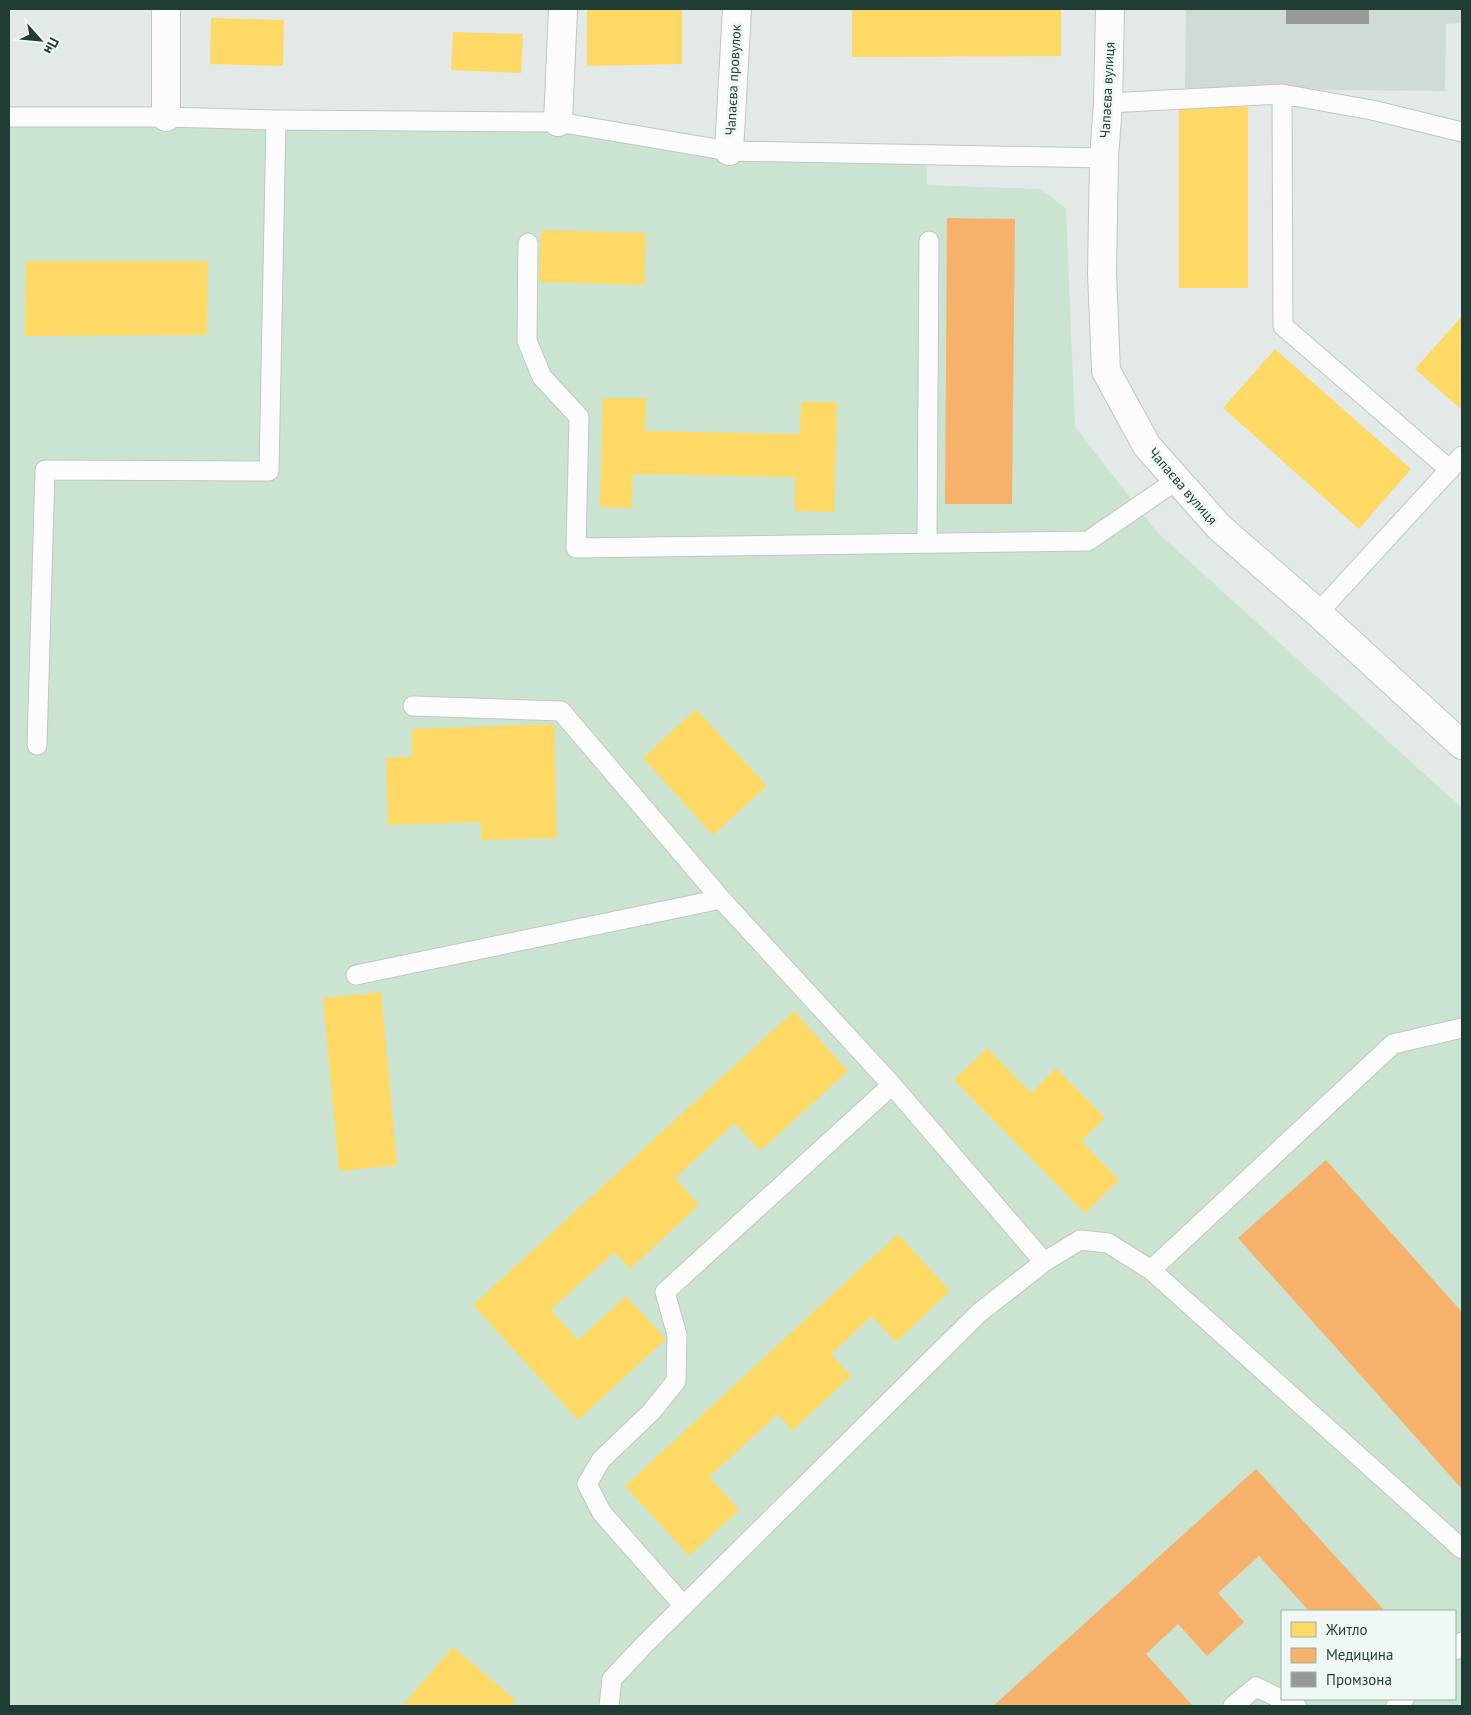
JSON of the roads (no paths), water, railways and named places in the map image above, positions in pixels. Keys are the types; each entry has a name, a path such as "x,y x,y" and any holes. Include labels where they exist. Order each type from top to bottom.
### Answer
{"street":[{"path":"166,9 166,117"},
{"path":"558,122 563,9"},
{"name":"Чапаєва провулок","path":"729,151 736,9"},
{"name":"Чапаєва вулиця","path":"1110,9 1102,272 1106,371 1147,446 1220,528 1318,613 1462,745"}],"lane":[{"path":"1282,94 1283,326 1450,470"},
{"path":"1108,103 1282,94 1372,110 1462,132"},
{"path":"9,117 558,122 729,151 1104,158"},
{"path":"37,746 45,470 270,471 276,120"},
{"path":"926,543 928,241"},
{"path":"528,243 526,341 542,377 579,417 576,548 1088,541 1177,480"},
{"path":"1318,613 1462,456"},
{"path":"413,706 561,711 721,899 892,1085 1044,1262"},
{"path":"356,975 721,899"},
{"path":"1152,1270 1393,1044 1462,1028"},
{"path":"683,1605 602,1512 587,1484 601,1460 652,1411 676,1381 677,1335 665,1292 892,1085"},
{"path":"608,1706 612,1679 683,1605 979,1313 1044,1262 1080,1240 1108,1243 1152,1270 1462,1549"},
{"path":"1233,1706 1256,1687 1281,1699"},
{"path":"1283,1700 1296,1706"}]}
